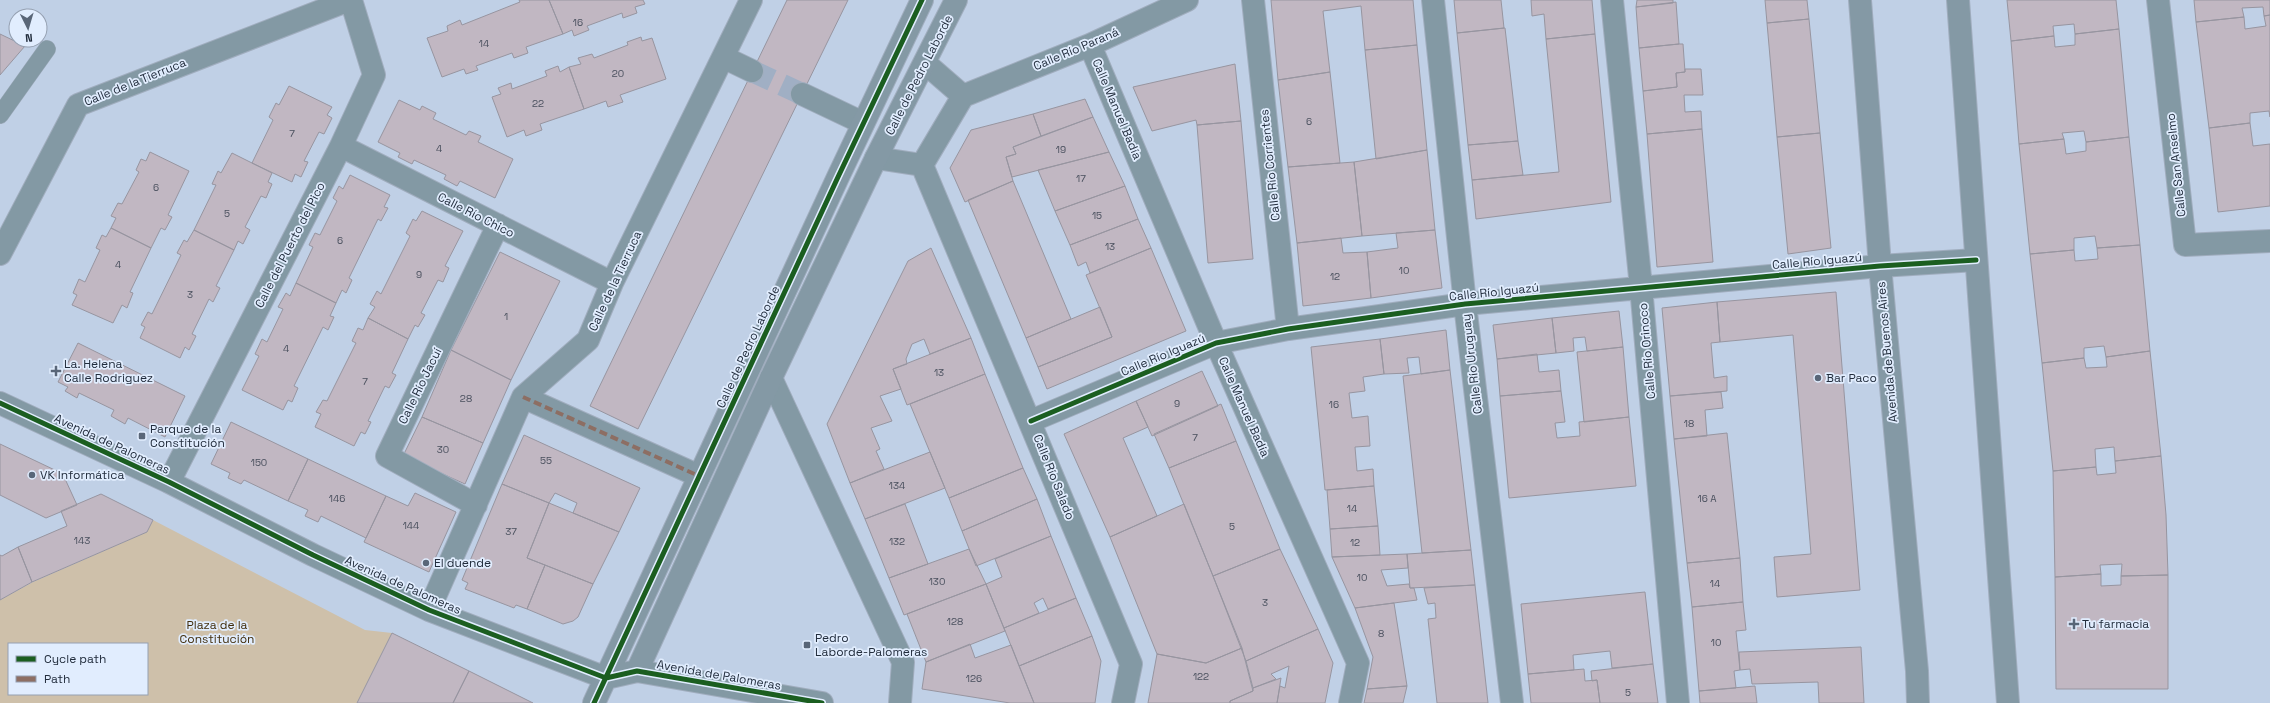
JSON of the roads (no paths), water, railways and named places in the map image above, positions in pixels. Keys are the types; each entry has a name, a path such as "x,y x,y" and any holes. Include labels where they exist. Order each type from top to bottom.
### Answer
{"street":[{"name":"Calle del Puerto del Pico","path":"169,482 341,146 374,75 350,0"},
{"name":"Calle de la Tierruca","path":"0,254 78,105 350,0"},
{"name":"Calle de la Tierruca","path":"429,610 523,397 588,340 612,283 751,0"},
{"name":"Calle de Pedro Laborde","path":"594,703 698,476 922,0"},
{"name":"Calle de Pedro Laborde","path":"637,671 771,378 876,158 956,0"},
{"name":"Calle Río Paraná","path":"964,96 1090,45 1188,0"},
{"name":"Calle Río Corrientes","path":"1253,0 1288,329"},
{"name":"Calle Río Uruguay","path":"1433,0 1465,304 1512,703"},
{"name":"Calle Río Orinoco","path":"1612,0 1641,286 1678,703"},
{"name":"Avenida de Buenos Aires","path":"1860,0 1880,266 1917,671 1918,703"},
{"path":"1958,0 2008,703"},
{"name":"Calle San Anselmo","path":"2158,0 2185,245 2270,241"},
{"name":"Calle Manuel Badía","path":"1090,45 1216,343 1358,663 1350,703"},
{"path":"723,57 752,71"},
{"path":"876,158 922,165 964,96 925,63"},
{"path":"802,94 863,123"},
{"name":"Calle Río Chico","path":"341,146 612,283"},
{"name":"Calle Río Salado","path":"922,165 1031,421 1131,664 1123,703"},
{"name":"Calle Río Jacuí","path":"476,505 387,456 498,225"},
{"name":"Calle Río Iguazú","path":"1031,421 1216,343 1288,329 1465,304 1641,286 1880,266 1976,260"},
{"path":"771,378 903,662 900,703"},
{"path":"523,397 698,476"},
{"name":"Avenida de Palomeras","path":"0,403 169,482 314,555 429,610 606,678 637,671 819,703"}],"lane":[{"path":"0,115 47,49"}],"tunnel":[{"path":"752,71 802,94"}],"place":[{"name":"La. Helena Calle Rodriguez","path":"56,371"},
{"name":"Bar Paco","path":"1818,378"},
{"name":"Parque de la Constitución","path":"142,436"},
{"name":"VK Informática","path":"32,475"},
{"name":"El duende","path":"426,563"},
{"name":"Tu farmacia","path":"2074,624"},
{"name":"Pedro Laborde-Palomeras","path":"807,645"}],"park label":[{"name":"Plaza de la Constitución","path":"217,632"}]}
